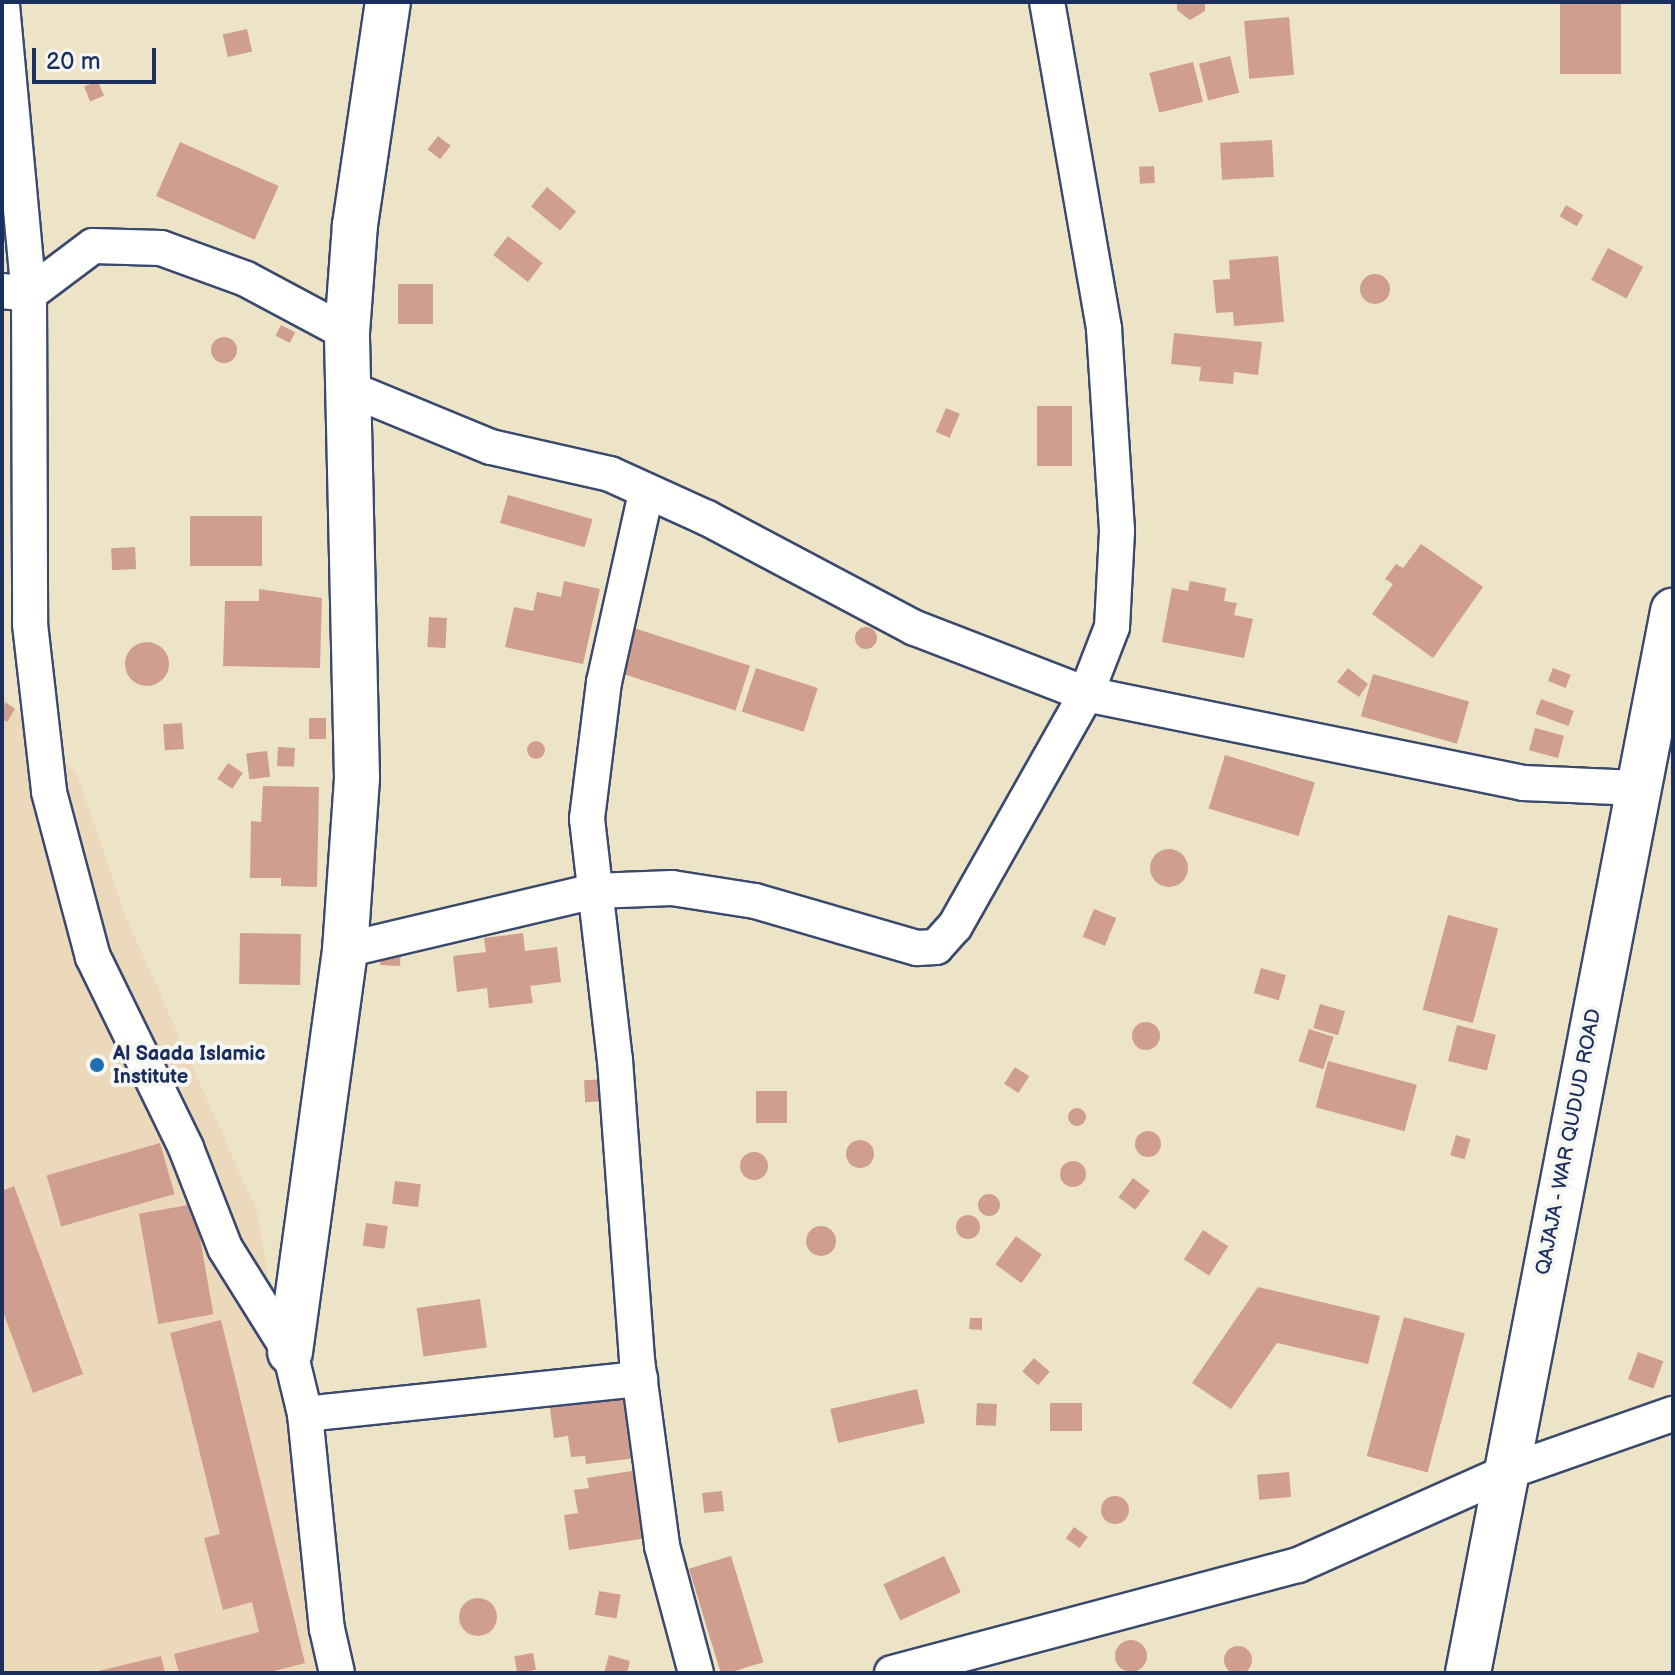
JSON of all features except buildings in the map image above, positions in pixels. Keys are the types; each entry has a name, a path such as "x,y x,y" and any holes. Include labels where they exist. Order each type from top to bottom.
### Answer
{"street":[{"path":"290,1352 345,950 357,778 350,652 350,389 347,333 355,225 388,2"},
{"path":"345,950 594,891 672,888 728,897 917,948 936,947 996,857 1086,694 1112,627 1117,530 1104,328 1047,2"},
{"path":"2,5 30,624 49,792 93,957 186,1148 225,1248 290,1352 305,1414 327,1629 337,1673"},
{"path":"15,293 93,246 161,248 246,279 347,333"},
{"path":"350,389 491,447 610,474 646,493 707,518 915,628 1086,694 1523,783 1637,788"},
{"path":"646,493 604,682 587,819 615,1060 640,1379 662,1546 696,1673"},
{"name":"QAJAJA - WAR QUDUD ROAD","path":"1468,1673 1673,611"},
{"path":"305,1414 640,1379"},
{"path":"892,1673 1298,1565 1507,1472 1673,1414"}],"shaded area":[{"name":"Al Saada Islamic Institute","path":"2,695 77,774 126,917 257,1212 334,1673 2,1673"}],"place":[{"name":"Al Saada Islamic Institute","path":"97,1065"}]}
